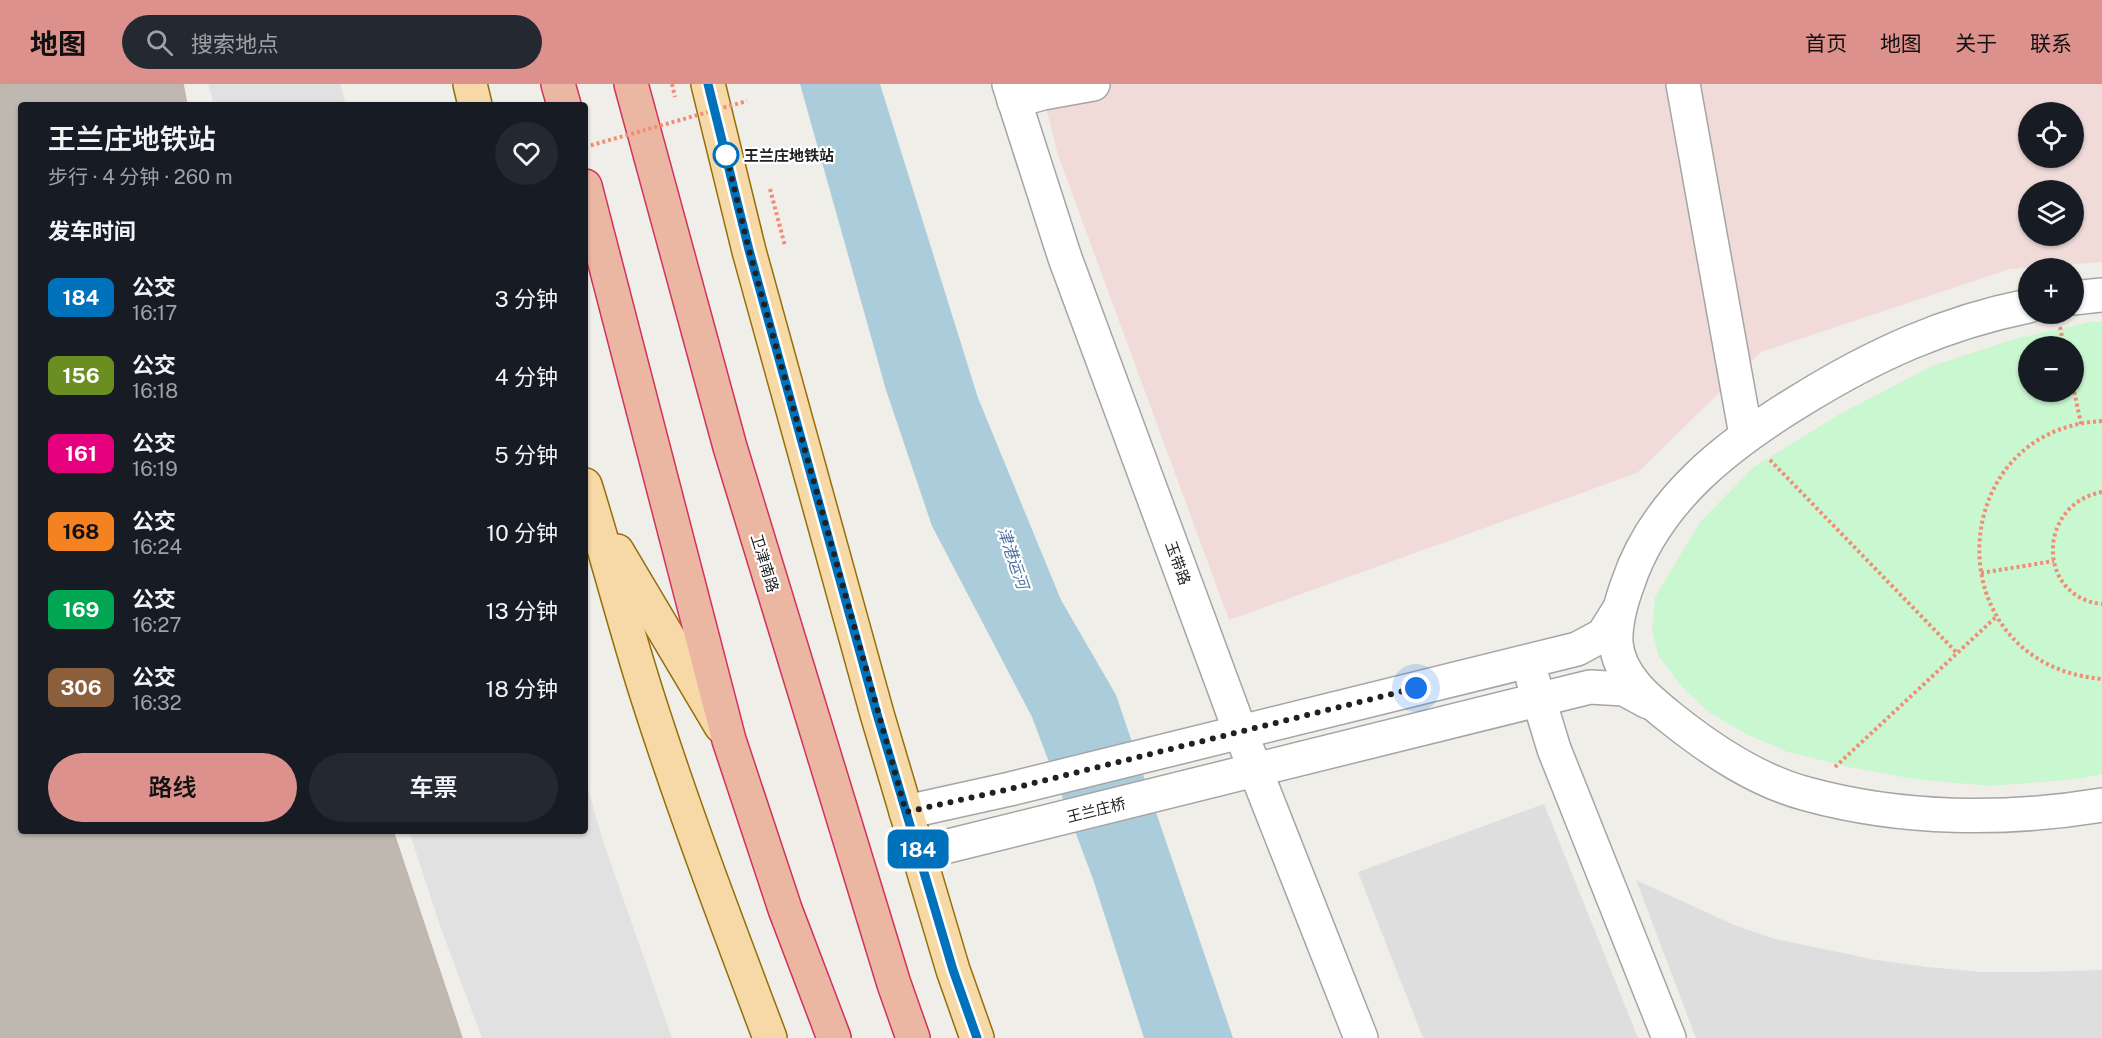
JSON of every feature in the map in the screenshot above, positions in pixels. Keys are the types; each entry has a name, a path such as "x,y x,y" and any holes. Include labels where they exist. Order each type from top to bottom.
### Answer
{"highway":[{"path":"558,84 563,102"},
{"name":"卫津南路","path":"631,84 730,447 890,973 913,1038"},
{"path":"588,198 729,740 785,909 834,1038"}],"main road":[{"path":"470,84 474,102"},
{"path":"708,84 749,250 906,812 953,970 977,1038"},
{"path":"589,498 729,740"},
{"path":"589,498 646,694 706,869 770,1038"}],"street":[{"path":"1012,93 1043,93 1094,84"},
{"path":"1683,84 1746,435"},
{"name":"玉带路","path":"1012,93 1065,258 1255,771 1361,1038"},
{"path":"2084,297 2102,295"},
{"path":"2018,308 1977,318 1901,345 1820,388 1725,451 1702,472 1661,518 1634,565 1620,608 1616,643 1619,658 1633,683 1653,704 1725,757 1748,770 1805,794 1860,805 1930,814 2044,813 2102,805"},
{"path":"906,812 1010,789 1577,649 1603,635 1620,608"},
{"path":"1527,661 1554,750 1669,1038"},
{"name":"王兰庄桥","path":"920,853 1590,687 1624,689 1653,704"}],"path":[{"path":"588,146 747,101"},
{"path":"2076,402 2081,424"},
{"path":"2102,421 2060,430 2044,437 2018,457 2002,476 1990,498 1980,529 1979,545 1981,573 1986,594 1997,616 2012,636 2036,658 2067,672 2102,679"},
{"path":"1746,435 1957,653"},
{"path":"2102,492 2078,500 2061,517 2053,537 2054,561 2059,575 2071,590 2088,600 2102,604"},
{"path":"1981,573 2054,561"},
{"path":"1805,794 1997,616"}],"shaded area":[{"path":"208,84 340,84 345,102 213,102"},
{"path":"1040,84 2102,84 2102,262 2084,263 2084,258 2018,258 2018,268 2010,269 1761,352 1637,473 1229,620 1058,155"},
{"path":"588,789 603,841 672,1038 482,1038 440,926 410,834 588,834"},
{"path":"1544,804 1638,1038 1423,1038 1358,872"},
{"path":"1636,880 1734,925 1775,939 1876,960 1982,972 2102,970 2102,1038 1696,1038"}],"green space":[{"path":"2090,322 2102,322 2102,774 2078,779 1991,786 1914,779 1849,767 1788,752 1746,734 1710,713 1684,689 1659,657 1652,630 1655,597 1700,522 1754,467 1840,414 1932,366 2018,338 2018,402 2084,402 2084,336 2027,336"}],"water":[{"name":"津港运河","path":"800,84 880,84 978,398 1061,600 1116,695 1233,1038 1144,1038 1093,879 1032,717 932,526 886,390"}],"building":[{"path":"0,84 183,84 186,102 18,102 18,834 394,834 462,1038 0,1038"}],"bus line":[{"name":"184","path":"708,84 749,250 877,714 953,970 977,1038"}],"place":[{"name":"王兰庄地铁站","path":"726,155"}],"route":[{"path":"726,155 724,146 749,250 906,812 1010,789 1416,688"}]}
